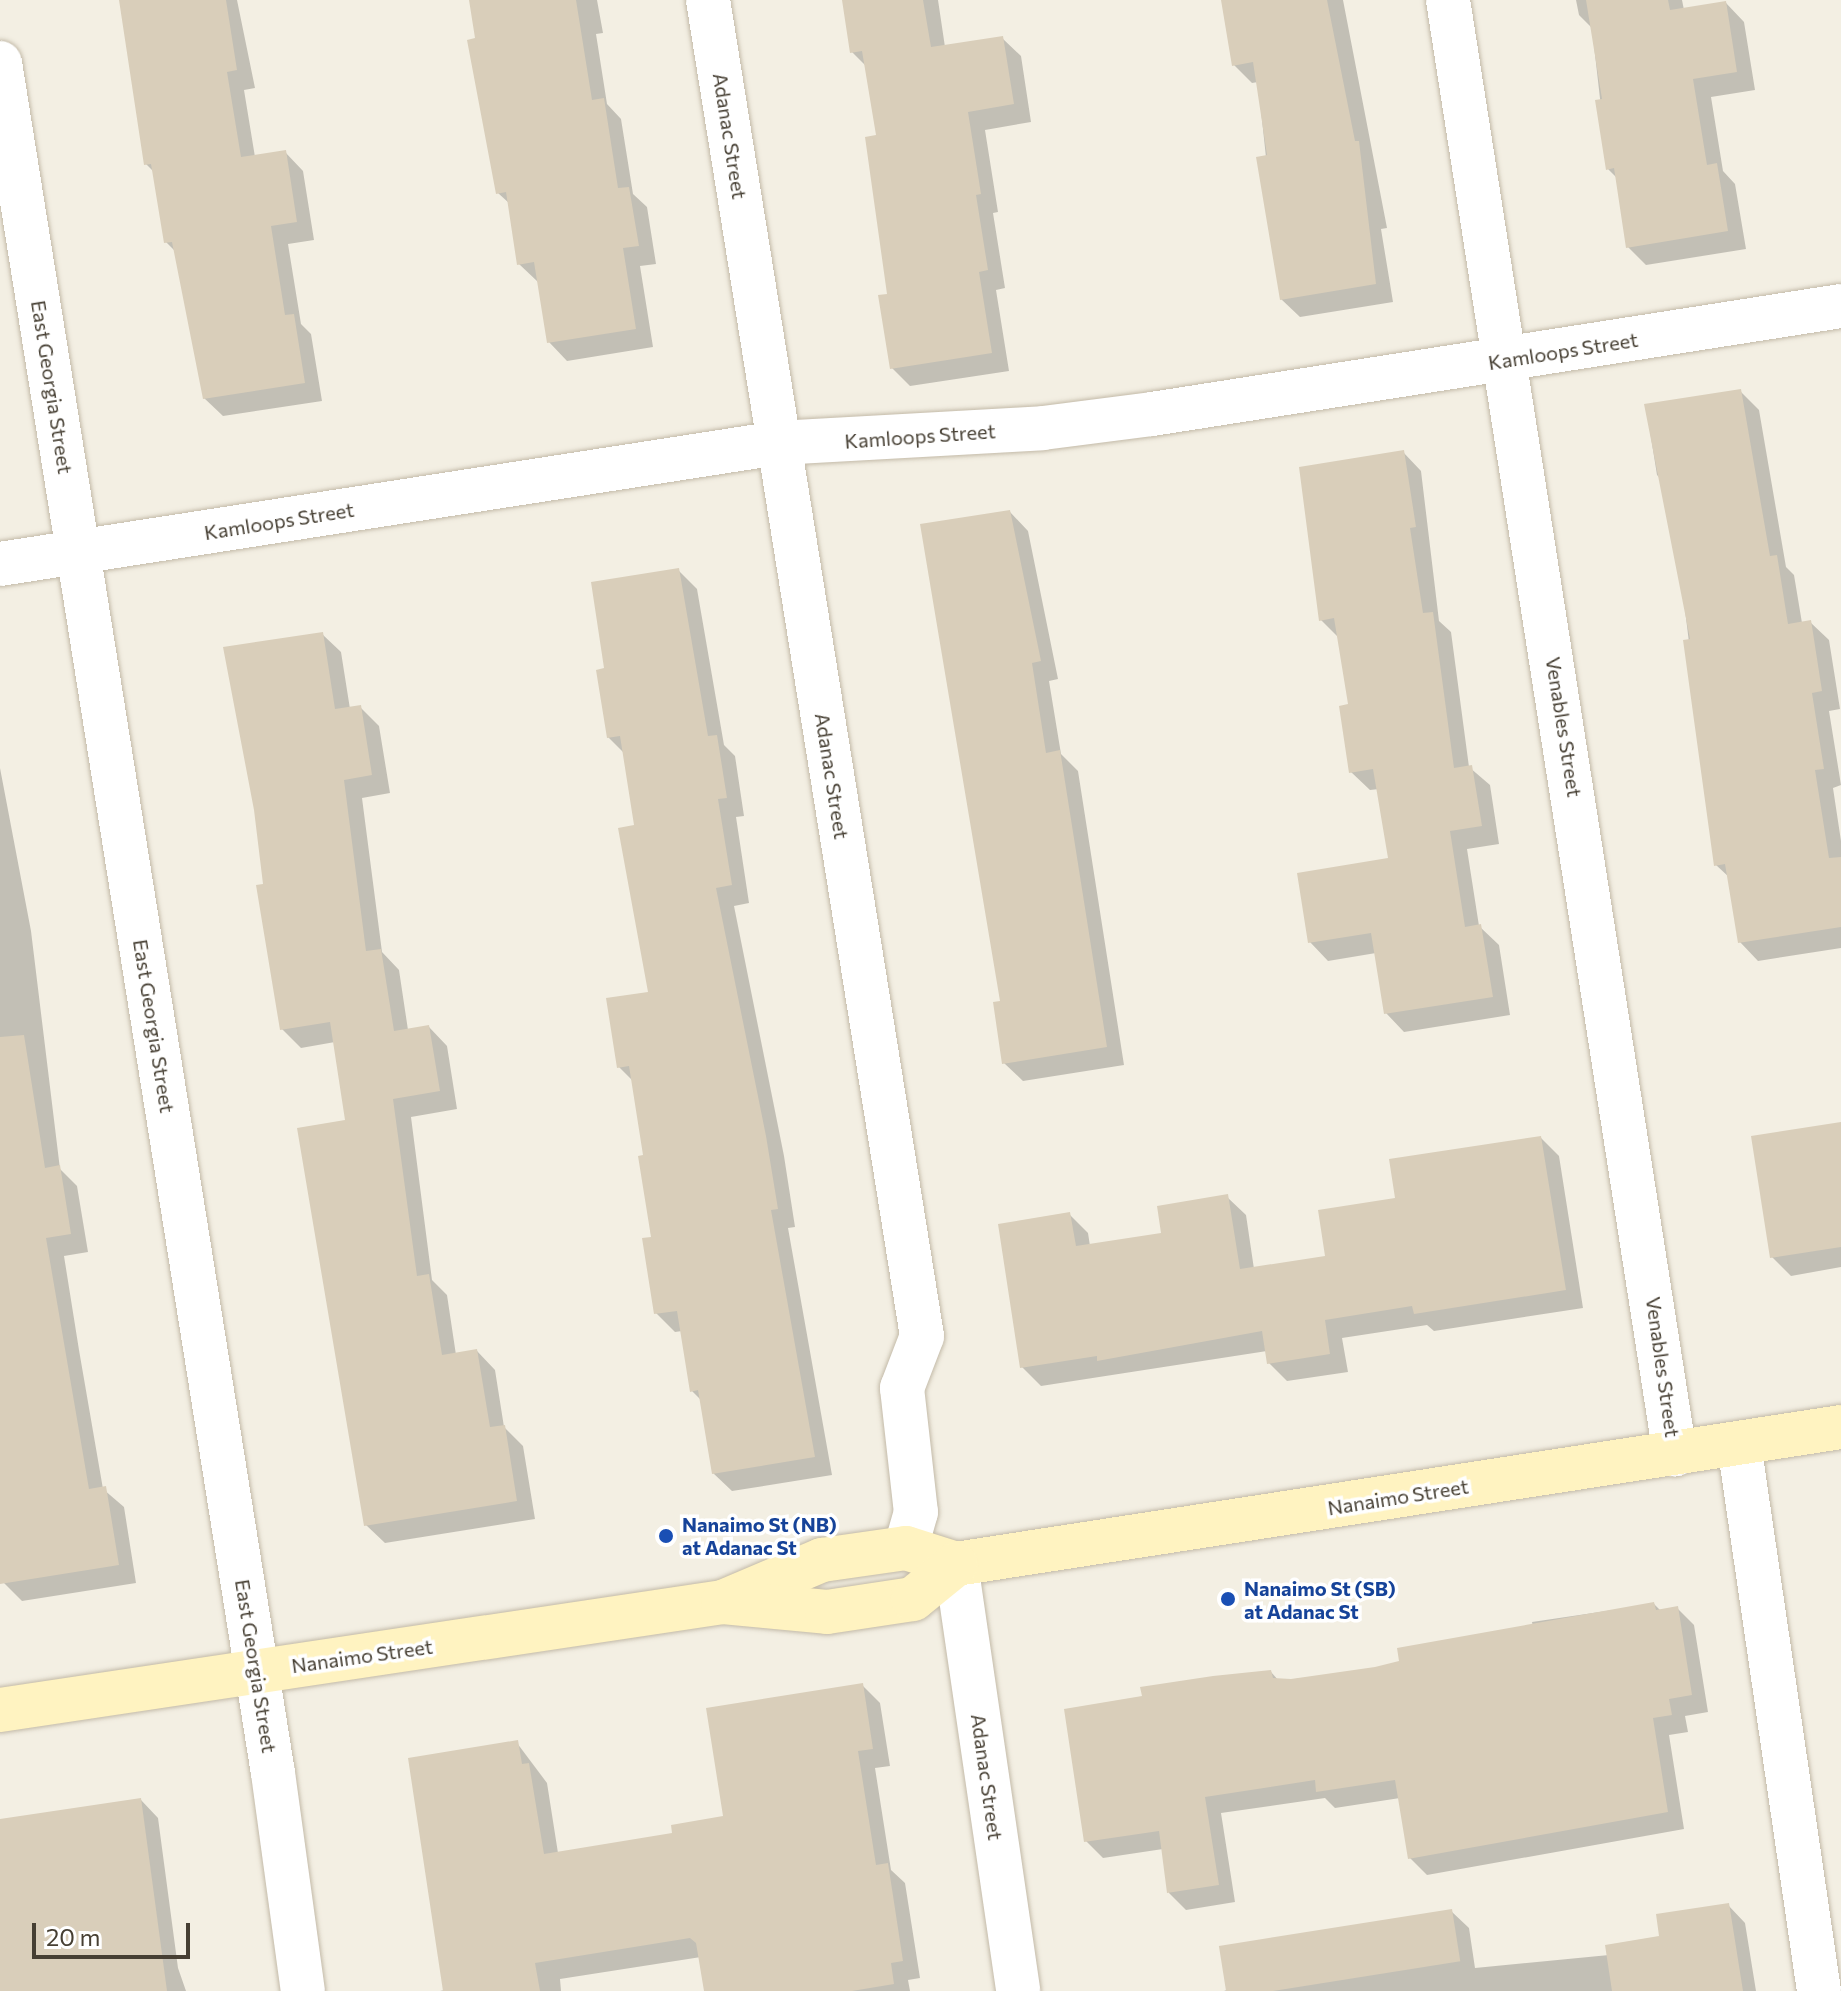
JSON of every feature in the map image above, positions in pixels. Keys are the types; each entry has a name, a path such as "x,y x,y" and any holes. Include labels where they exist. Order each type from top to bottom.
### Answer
{"main road":[{"name":"Nanaimo Street","path":"723,1602 822,1560 906,1548 956,1564 1841,1427"},
{"name":"Nanaimo Street","path":"0,1710 723,1602 827,1612 913,1599 956,1564"}],"street":[{"name":"Adanac Street","path":"708,0 922,1336 902,1388 916,1512 906,1548"},
{"name":"Venables Street","path":"1448,0 1675,1454"},
{"name":"East Georgia Street","path":"0,63 257,1671 303,1991"},
{"name":"Kamloops Street","path":"0,564 778,443 1043,428 1506,361 1841,306"},
{"path":"1739,1444 1819,1991"},
{"name":"Adanac Street","path":"956,1564 1018,1991"}],"building":[{"path":"119,0 226,0 237,70 227,72 241,157 286,150 297,222 271,226 285,315 294,314 305,383 203,399 172,242 164,243 151,164 144,165"},
{"path":"469,0 576,0 592,100 604,98 618,188 629,187 639,246 623,248 636,329 547,343 534,262 517,265 506,192 496,194 467,40 475,38"},
{"path":"842,0 923,0 931,47 1003,36 1014,104 968,112 981,194 976,195 988,270 979,272 992,353 890,369 878,295 887,294 865,137 876,135 862,51 850,53"},
{"path":"1221,0 1327,0 1355,141 1359,141 1376,284 1280,300 1256,157 1267,155 1253,62 1232,66"},
{"path":"1586,0 1668,0 1670,10 1726,1 1737,72 1693,79 1707,165 1717,163 1728,231 1626,248 1614,168 1606,170 1595,100 1602,99"},
{"path":"1741,389 1770,556 1777,555 1788,624 1811,620 1822,691 1812,693 1824,769 1815,770 1829,858 1841,857 1841,927 1738,943 1725,864 1714,866 1683,640 1690,639 1644,404"},
{"path":"1404,450 1416,527 1410,528 1423,613 1433,612 1454,768 1472,765 1482,826 1450,831 1465,927 1481,924 1493,997 1384,1014 1371,933 1308,943 1297,873 1388,858 1373,769 1349,773 1339,706 1348,704 1334,618 1319,621 1299,467"},
{"path":"1010,510 1041,661 1032,663 1046,753 1060,750 1107,1047 1002,1064 993,1002 1000,1001 920,524"},
{"path":"679,568 708,736 717,735 727,798 718,799 732,885 716,888 766,1136 778,1209 771,1210 815,1457 712,1474 698,1390 690,1392 677,1311 654,1314 642,1238 651,1237 638,1156 643,1155 629,1066 617,1068 606,998 648,992 618,828 634,825 620,736 607,738 596,670 604,668 591,582"},
{"path":"323,632 335,709 361,705 372,775 344,780 366,951 381,949 394,1031 429,1025 440,1091 393,1099 417,1276 429,1274 442,1355 477,1349 490,1427 505,1425 517,1501 364,1526 297,1128 345,1120 330,1022 280,1030 256,885 263,884 254,810 223,647"},
{"path":"24,1035 45,1168 60,1165 71,1234 46,1238 89,1489 106,1486 119,1565 0,1584 0,1037"},
{"path":"1841,1122 1841,1247 1770,1258 1751,1136"},
{"path":"1541,1136 1566,1290 1414,1314 1412,1306 1325,1320 1330,1354 1267,1364 1262,1331 1097,1361 1097,1356 1020,1368 998,1224 1070,1212 1076,1246 1161,1233 1157,1206 1228,1194 1240,1269 1325,1256 1318,1210 1395,1198 1389,1159"},
{"path":"1654,1602 1656,1610 1678,1606 1692,1695 1669,1699 1672,1715 1653,1718 1668,1812 1408,1859 1395,1780 1316,1792 1315,1780 1205,1797 1219,1885 1167,1893 1159,1831 1084,1842 1064,1709 1142,1696 1140,1687 1213,1676 1271,1670 1273,1678 1291,1679 1375,1667 1399,1661 1397,1648"},
{"path":"863,1683 873,1749 858,1751 876,1865 888,1863 903,1961 891,1963 894,1984 852,1991 704,1991 696,1943 690,1938 535,1963 540,1991 443,1991 408,1758 518,1740 522,1764 529,1763 544,1854 672,1833 671,1825 723,1816 706,1708"},
{"path":"141,1798 167,1991 0,1991 0,1819"},
{"path":"1729,1903 1743,1991 1612,1991 1605,1945 1659,1936 1656,1914"},
{"path":"1452,1909 1460,1961 1273,1991 1226,1991 1219,1946"}],"place":[{"name":"Nanaimo St (NB) at Adanac St","path":"666,1536"},
{"name":"Nanaimo St (SB) at Adanac St","path":"1228,1599"}]}
